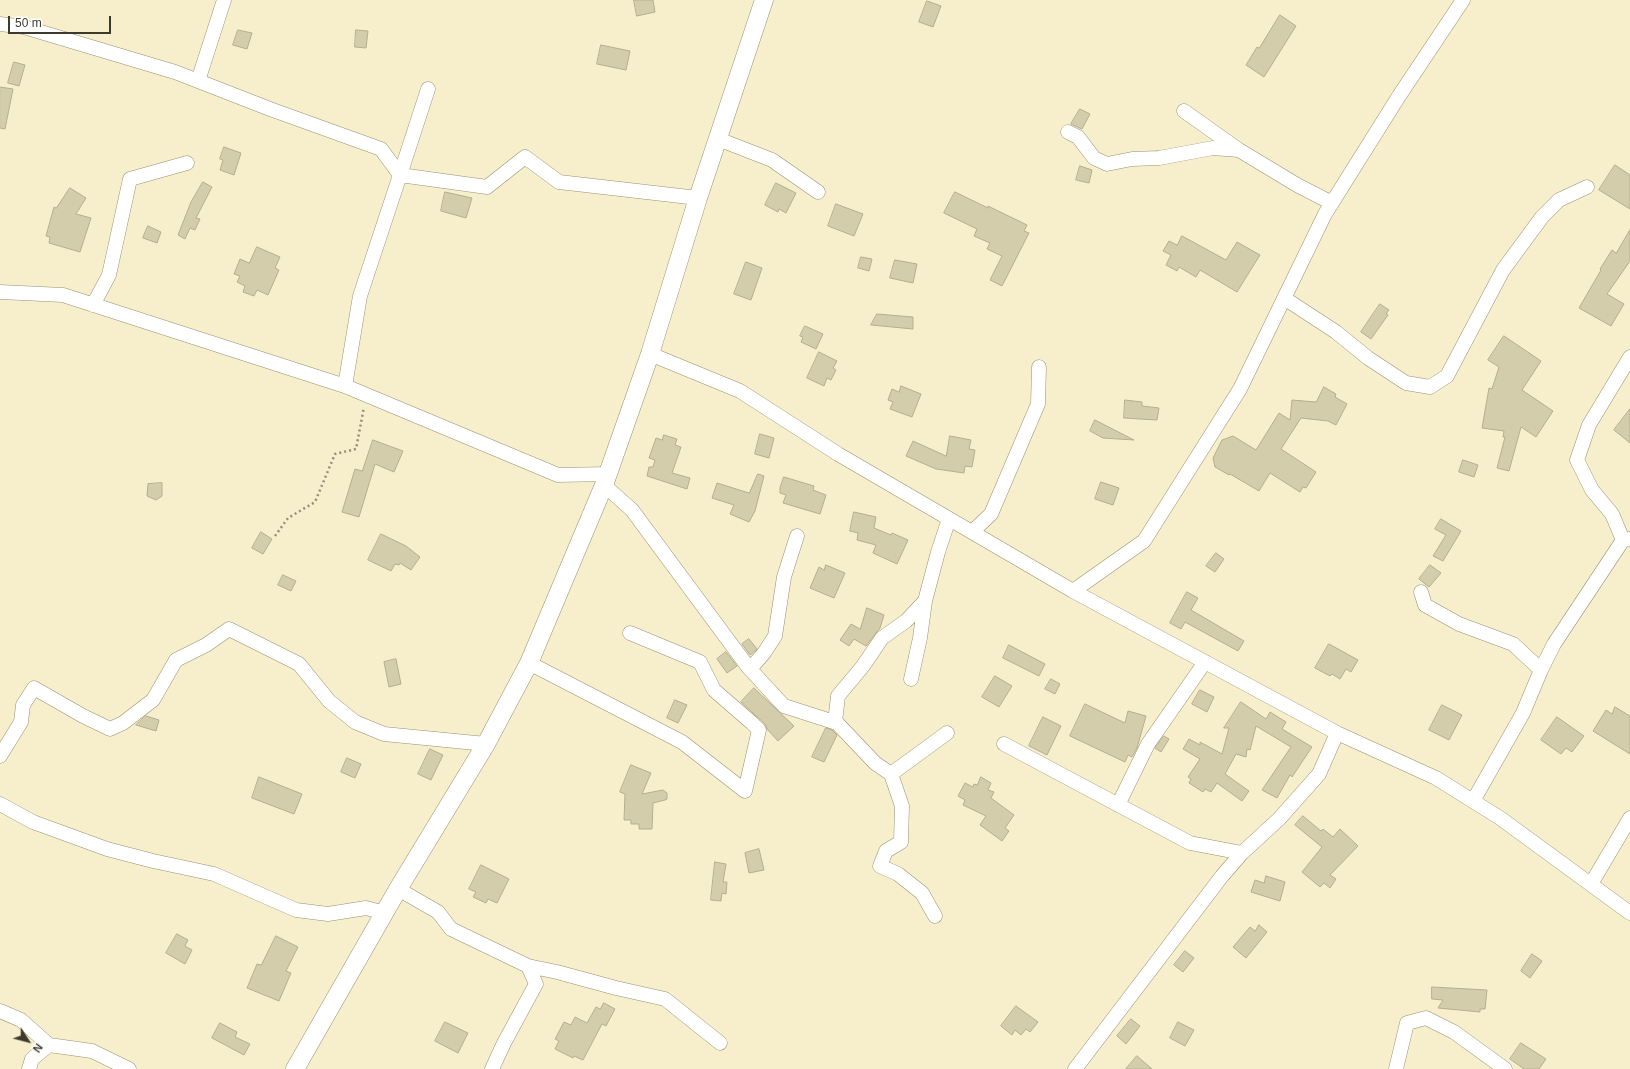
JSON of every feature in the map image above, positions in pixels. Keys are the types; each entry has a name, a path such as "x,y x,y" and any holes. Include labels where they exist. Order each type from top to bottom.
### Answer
{"street":[{"path":"198,80 224,0"},
{"path":"295,1069 398,889 486,744 529,663 606,480 650,354 698,198 764,0"},
{"path":"1073,591 1144,541 1240,389 1325,214 1399,96 1463,0"},
{"path":"0,24 24,27 175,72 270,109 382,149 400,175 487,188 525,157 559,182 698,198"},
{"path":"345,386 360,296 428,89"},
{"path":"1184,111 1239,150 1297,185 1332,203"},
{"path":"1068,132 1078,137 1094,158 1107,164 1132,159 1160,158 1213,148 1239,150"},
{"path":"718,139 772,160 818,192"},
{"path":"93,305 108,275 130,179 187,163"},
{"path":"1284,298 1336,332 1368,358 1406,383 1430,388 1447,376 1503,270 1542,217 1559,200 1587,187"},
{"path":"0,292 63,295 345,386 558,475 606,480 632,510 750,669 784,706 838,723 875,763 891,774 902,806 901,842 886,851 880,866 898,874 922,893 935,916"},
{"path":"650,354 740,391 838,454 1073,591 1337,734 1436,778 1500,818 1630,913"},
{"path":"1472,801 1524,713 1541,670 1554,644 1626,539 1612,514 1592,490 1577,460 1588,425 1630,357"},
{"path":"972,532 991,514 1038,404 1039,367"},
{"path":"911,679 920,638 925,601 938,552 949,519"},
{"path":"750,669 764,653 775,636 784,577 798,536"},
{"path":"1421,592 1425,605 1459,624 1512,644 1541,670"},
{"path":"835,722 838,696 882,638 906,620 925,601"},
{"path":"0,756 21,722 23,705 34,688 83,716 110,729 123,722 153,700 176,660 206,645 229,629 298,664 330,701 355,722 384,734 486,744"},
{"path":"529,663 682,742 745,791 759,730 714,690 700,662 630,633"},
{"path":"1118,805 1148,744 1205,662"},
{"path":"891,774 947,733"},
{"path":"1075,1069 1190,916 1242,852 1279,819 1319,774 1337,734"},
{"path":"1004,744 1190,843 1242,852"},
{"path":"0,804 33,822 99,846 153,861 214,874 296,910 328,914 366,908 385,912"},
{"path":"1591,884 1630,818"},
{"path":"398,889 438,912 451,929 528,966 666,999 720,1043"},
{"path":"492,1069 504,1043 536,984 528,966"},
{"path":"0,1011 21,1020 49,1045 92,1051 129,1069"},
{"path":"1396,1069 1407,1023 1426,1018 1454,1032 1506,1069"},
{"path":"29,1069 32,1059 49,1045"}],"path":[{"path":"275,536 288,518 316,502 335,454 356,449 367,395"}],"building":[{"path":"634,0 653,0 655,12 637,16"},
{"path":"927,1 941,6 933,27 919,22"},
{"path":"1280,15 1296,26 1264,77 1246,65"},
{"path":"238,30 252,33 247,49 233,45"},
{"path":"356,30 368,31 366,48 355,47"},
{"path":"601,45 630,51 626,70 597,64"},
{"path":"14,62 25,65 19,86 8,83"},
{"path":"0,87 13,89 5,129 0,128"},
{"path":"1080,109 1090,114 1082,129 1071,124"},
{"path":"224,147 241,153 234,175 220,170 223,160 220,159"},
{"path":"1615,165 1630,175 1630,209 1599,190"},
{"path":"1080,166 1092,170 1089,183 1076,180"},
{"path":"203,182 212,187 196,218 200,219 195,230 190,228 185,239 178,235 191,202"},
{"path":"776,183 796,193 786,213 779,209 778,212 765,205"},
{"path":"70,188 86,198 76,214 91,218 80,252 49,243 50,237 46,236 54,207 56,208"},
{"path":"445,192 472,198 466,218 441,211"},
{"path":"955,192 1027,225 1024,231 1029,233 1002,286 990,280 1002,256 987,249 990,243 974,236 977,229 944,213"},
{"path":"836,204 863,214 854,236 828,226"},
{"path":"148,226 161,232 157,243 143,238"},
{"path":"1630,230 1630,261 1607,294 1624,304 1611,326 1579,308 1612,250 1616,253"},
{"path":"1182,236 1226,260 1237,242 1260,255 1237,292 1200,270 1196,277 1179,267 1177,271 1166,265 1171,255 1163,251 1169,241 1177,245"},
{"path":"257,247 280,257 275,268 279,270 268,295 257,290 254,296 243,292 245,286 237,282 240,276 234,274 240,259 249,263"},
{"path":"861,257 872,259 869,271 858,268"},
{"path":"895,260 917,264 913,283 890,278"},
{"path":"746,262 762,268 751,300 734,294"},
{"path":"1380,304 1389,310 1386,314 1388,315 1371,339 1361,332"},
{"path":"877,314 913,317 913,329 871,325"},
{"path":"805,326 823,334 816,349 801,342 803,337 800,336"},
{"path":"1504,336 1541,361 1522,390 1553,411 1536,437 1521,427 1509,471 1497,468 1505,437 1503,437 1504,431 1482,428 1489,388 1492,389 1499,367 1488,360"},
{"path":"819,352 837,361 833,368 836,370 831,380 827,378 824,386 807,378"},
{"path":"901,386 921,394 912,417 890,409 893,402 888,400 892,389 899,392"},
{"path":"1324,387 1336,394 1335,397 1347,404 1336,425 1328,421 1301,418 1281,449 1316,472 1306,488 1303,487 1300,492 1270,473 1259,491 1215,467 1213,458 1222,440 1233,436 1256,450 1279,413 1290,420 1292,400 1316,402"},
{"path":"1125,400 1142,402 1142,406 1159,408 1157,420 1124,418"},
{"path":"1630,409 1630,443 1614,430"},
{"path":"1095,420 1134,440 1103,438 1090,431"},
{"path":"760,434 774,438 769,458 755,454"},
{"path":"664,435 677,439 675,445 681,447 672,473 690,478 687,489 647,476 649,467 653,467 655,460 649,458 656,438 662,440"},
{"path":"950,436 971,440 969,449 975,450 972,467 965,466 964,473 936,469 906,456 913,441 946,456"},
{"path":"373,440 403,451 394,472 375,464 359,517 342,512 355,469 362,471"},
{"path":"1463,460 1478,465 1474,477 1459,472"},
{"path":"758,474 764,476 755,511 749,522 730,514 734,505 712,498 717,483 749,493"},
{"path":"784,477 814,486 813,490 826,495 820,514 783,503 786,495 780,493 780,488"},
{"path":"1101,482 1119,488 1113,505 1095,499"},
{"path":"162,483 162,496 156,500 147,496 148,484"},
{"path":"854,512 876,517 874,528 891,535 892,533 908,540 897,564 873,553 876,545 857,540 858,533 850,531"},
{"path":"1441,519 1461,531 1443,561 1433,556 1446,535 1435,529"},
{"path":"261,532 272,539 263,554 252,548"},
{"path":"381,534 406,546 420,557 411,570 400,563 399,565 395,564 391,571 368,560"},
{"path":"1216,553 1224,559 1215,572 1206,566"},
{"path":"826,565 845,573 834,598 810,588 819,567 824,570"},
{"path":"1430,565 1441,573 1429,587 1419,579"},
{"path":"283,575 296,581 291,591 278,585"},
{"path":"1187,592 1198,598 1191,610 1244,641 1238,651 1185,622 1181,629 1170,623"},
{"path":"867,608 884,615 880,628 866,646 854,639 849,646 840,640 851,624 860,629"},
{"path":"749,639 757,649 750,655 742,644"},
{"path":"1329,644 1358,660 1351,672 1346,669 1340,679 1332,674 1330,676 1315,668"},
{"path":"1009,645 1045,664 1039,676 1003,658"},
{"path":"726,652 737,666 727,673 717,659"},
{"path":"396,659 401,684 389,687 384,662"},
{"path":"995,676 1012,686 999,707 982,697"},
{"path":"1051,679 1060,684 1055,694 1045,689"},
{"path":"754,688 794,726 778,741 767,729 765,724 741,702"},
{"path":"1200,690 1214,697 1207,712 1192,704"},
{"path":"675,700 687,705 678,723 667,718"},
{"path":"1241,702 1266,719 1270,712 1286,722 1282,729 1312,747 1292,777 1290,775 1277,798 1262,790 1291,747 1256,726 1250,750 1247,749 1246,757 1236,754 1225,774 1249,791 1242,801 1217,783 1211,792 1205,789 1203,792 1189,783 1191,779 1188,777 1200,759 1183,749 1189,739 1200,745 1200,742 1222,754 1229,728 1224,728"},
{"path":"1085,704 1125,723 1128,711 1146,716 1137,748 1132,757 1128,755 1125,762 1070,736"},
{"path":"1442,705 1462,715 1449,740 1429,730"},
{"path":"1615,707 1630,716 1630,754 1593,731 1606,710 1612,714"},
{"path":"146,716 159,720 156,731 136,725"},
{"path":"1043,717 1061,726 1047,755 1029,746"},
{"path":"1557,717 1584,736 1572,752 1566,748 1561,754 1541,740"},
{"path":"826,728 832,730 837,735 824,762 812,757"},
{"path":"1164,736 1169,739 1161,752 1155,748"},
{"path":"430,749 443,755 431,780 418,774"},
{"path":"347,758 361,764 355,778 341,772"},
{"path":"631,765 651,773 642,794 663,790 667,793 667,799 653,803 652,829 639,829 639,824 631,824 631,820 624,820 625,794 620,792"},
{"path":"259,777 302,794 294,814 252,798"},
{"path":"981,777 991,783 988,790 994,792 991,798 1014,815 1005,828 1009,831 1002,841 980,825 986,816 963,805 965,800 958,796 965,783 973,787 974,784 977,785"},
{"path":"1303,816 1321,831 1323,829 1333,837 1340,829 1358,846 1330,875 1336,879 1330,888 1324,883 1320,887 1302,872 1322,847 1295,825"},
{"path":"759,849 764,870 749,873 745,853"},
{"path":"715,862 726,864 723,882 727,882 726,894 722,893 721,901 711,900"},
{"path":"481,865 509,879 497,903 488,899 486,903 473,897 476,892 469,889"},
{"path":"1266,876 1285,882 1280,901 1251,892 1255,880 1264,883"},
{"path":"1259,925 1267,932 1246,958 1233,947 1250,927 1255,931"},
{"path":"177,934 188,940 185,946 192,950 185,964 166,953"},
{"path":"276,936 298,947 286,971 291,973 279,1001 247,988 257,964 261,965"},
{"path":"1185,951 1194,958 1183,972 1174,965"},
{"path":"1532,954 1542,961 1530,978 1521,971"},
{"path":"1432,987 1487,990 1485,1009 1480,1009 1480,1012 1438,1008 1443,1000 1432,999"},
{"path":"604,1003 615,1009 606,1026 602,1024 583,1060 574,1056 573,1058 555,1049 559,1041 555,1039 564,1022 571,1025 575,1017 587,1023 596,1007 600,1009"},
{"path":"1016,1006 1038,1022 1030,1032 1026,1029 1021,1035 1015,1030 1012,1035 1001,1026"},
{"path":"1131,1019 1140,1026 1126,1044 1117,1036"},
{"path":"445,1022 468,1033 458,1053 435,1041"},
{"path":"1178,1022 1194,1030 1185,1046 1170,1038"},
{"path":"220,1023 237,1032 235,1037 250,1044 244,1055 212,1038"},
{"path":"1521,1043 1546,1059 1539,1069 1524,1069 1510,1059"},
{"path":"1137,1056 1152,1069 1126,1069"}]}
